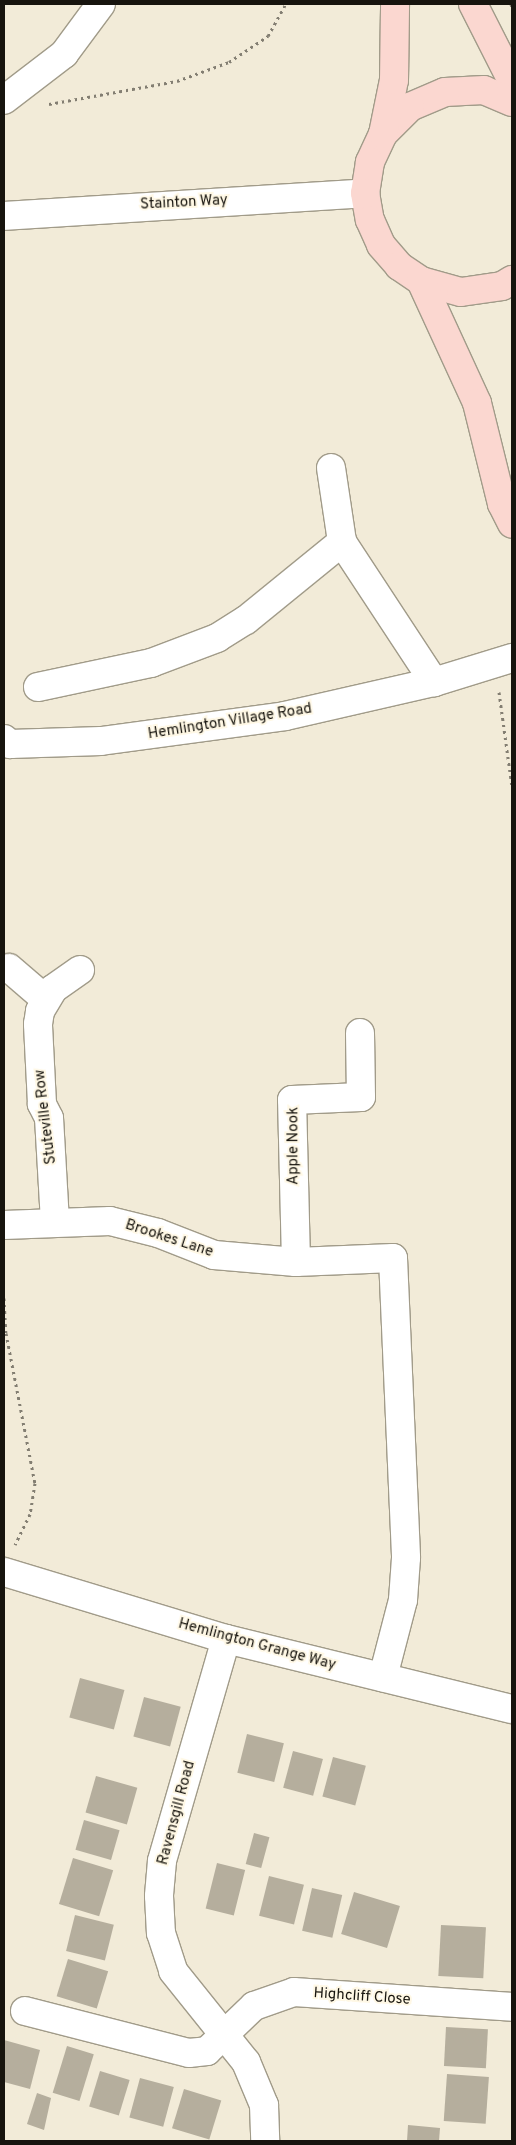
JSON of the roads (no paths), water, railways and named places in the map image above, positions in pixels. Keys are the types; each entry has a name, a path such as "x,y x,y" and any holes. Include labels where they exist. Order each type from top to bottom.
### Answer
{"main road":[{"path":"395,4 394,80 383,134 370,162 365,193 370,220 381,245 399,266 421,281 461,292 502,286 512,280"},
{"path":"473,4 512,81"},
{"path":"383,134 410,107 445,92 484,90 512,102"},
{"path":"421,281 477,403 502,504 512,524"}],"street":[{"path":"14,94 64,54 101,4"},
{"name":"Stainton Way","path":"4,216 365,193"},
{"path":"331,468 342,542 434,682"},
{"path":"38,687 151,663 217,638 246,620 342,542"},
{"name":"Hemlington Village Road","path":"4,738 10,744 110,739 285,716 434,682 503,660"},
{"path":"9,968 45,999"},
{"name":"Stuteville Row","path":"55,1222 50,1118 42,1104 38,1034 40,1011 45,999 62,980 80,970"},
{"name":"Apple Nook","path":"296,1262 292,1100 361,1097 360,1033"},
{"name":"Brookes Lane","path":"4,1225 110,1221 158,1233 214,1255 296,1262 393,1258 406,1558 403,1600 383,1677"},
{"name":"Hemlington Grange Way","path":"6,1573 226,1639 512,1709"},
{"name":"Ravensgill Road","path":"226,1639 162,1861 159,1896 162,1933 173,1971 193,2000 246,2062 264,2105 265,2141"},
{"name":"Highcliff Close","path":"25,2011 189,2054 207,2051 254,2006 294,1992 512,2007"}]}
